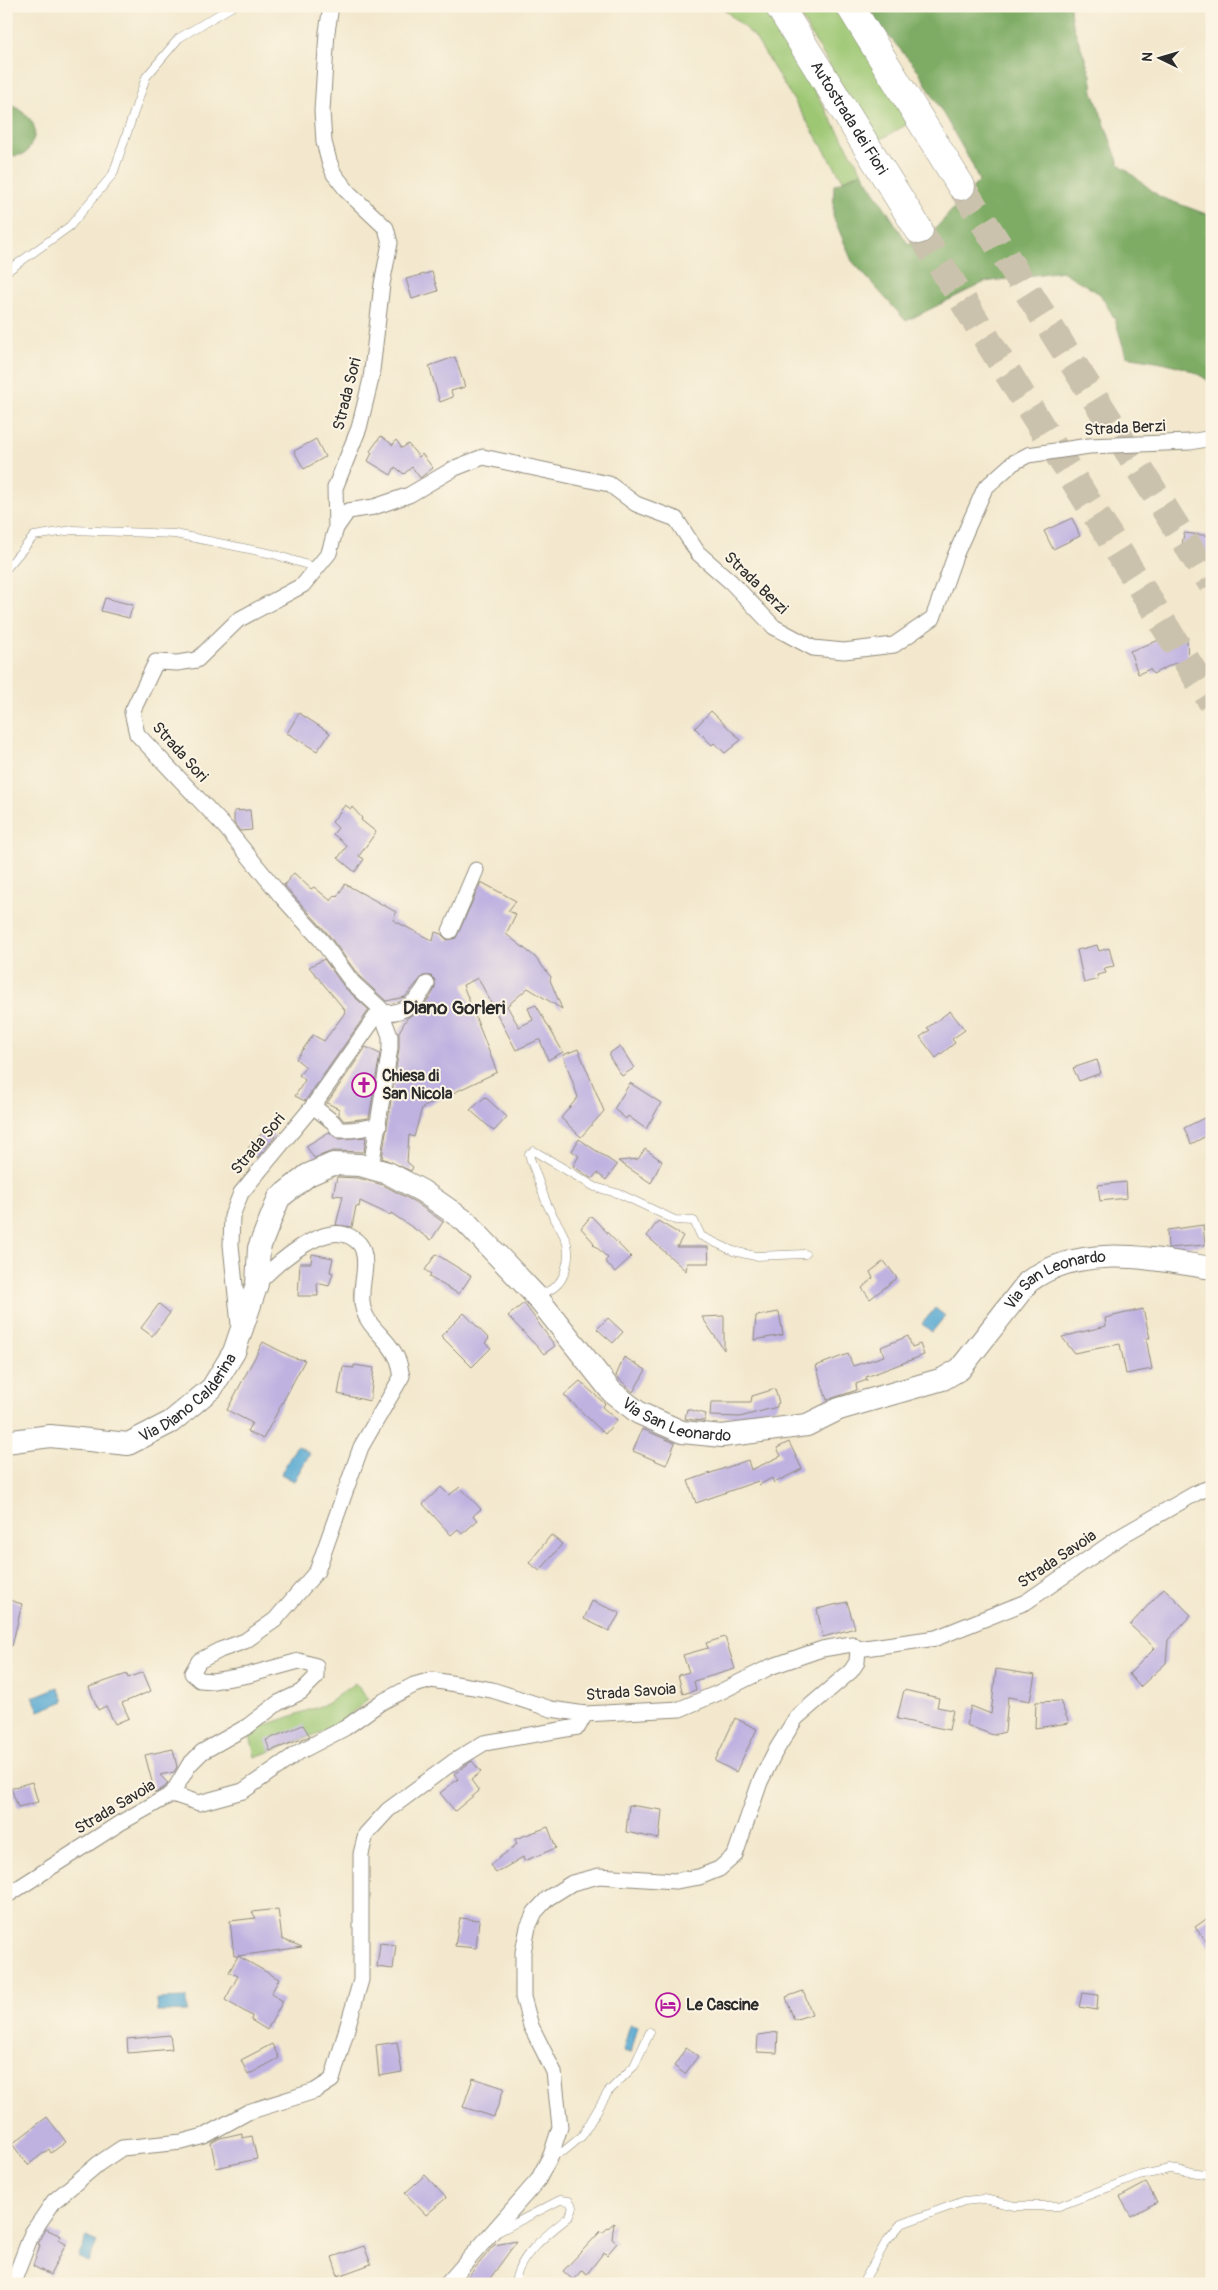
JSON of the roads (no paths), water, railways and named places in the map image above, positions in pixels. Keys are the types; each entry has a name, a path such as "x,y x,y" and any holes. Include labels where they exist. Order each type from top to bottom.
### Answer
{"highway":[{"name":"Autostrada dei Fiori","path":"779,6 918,230"},
{"path":"850,6 961,186"}],"main road":[{"name":"Via San Leonardo","path":"257,1284 259,1248 280,1198 308,1175 333,1164 360,1165 388,1173 422,1191 464,1221 536,1296 612,1392 639,1413 682,1432 722,1436 807,1425 839,1409 943,1379 960,1369 1028,1282 1039,1274 1067,1263 1107,1256 1150,1259 1212,1268"},
{"name":"Via Diano Calderina","path":"6,1442 50,1436 128,1444 171,1422 212,1388 234,1352 257,1284"}],"street":[{"name":"Strada Sori","path":"240,1336 231,1245 232,1216 241,1192 313,1106 381,1012 381,1007 352,982 322,940 281,896 226,828 137,734 132,712 156,662 197,660 238,620 303,585 329,553 336,528 335,488 359,428 371,379 382,284 390,243 386,228 349,193 334,174 327,151 322,111 327,32 331,6"},
{"name":"Strada Berzi","path":"336,528 348,511 374,508 409,495 455,468 483,458 609,484 636,504 676,519 698,553 731,582 774,627 813,648 844,651 894,645 933,618 955,556 984,488 1013,464 1028,455 1089,446 1190,442 1212,438"},
{"path":"450,931 476,870"},
{"path":"360,1165 372,1161 391,1041 381,1012 395,1014 404,1009 420,996 427,984"},
{"path":"313,1106 333,1122 339,1130 353,1131 364,1127 378,1126"},
{"path":"172,1794 189,1766 202,1752 231,1736 278,1702 301,1692 316,1677 316,1666 299,1661 266,1671 213,1681 200,1680 192,1672 199,1662 220,1650 245,1641 275,1620 317,1571 361,1447 398,1387 402,1376 397,1356 371,1328 362,1307 366,1259 363,1248 353,1238 337,1232 318,1238 298,1248 257,1284"},
{"name":"Strada Savoia","path":"6,1896 112,1828 172,1794 199,1803 243,1791 299,1752 345,1728 380,1703 414,1685 432,1680 453,1682 492,1690 551,1709 585,1714 680,1708 718,1693 770,1667 822,1649 852,1644 858,1649 936,1638 1015,1607 1035,1597 1123,1535 1198,1492 1212,1488"},
{"path":"447,2284 492,2235 538,2180 551,2155 560,2127 554,2072 531,2026 523,1997 523,1952 528,1927 535,1912 548,1898 572,1883 599,1876 675,1881 719,1869 735,1855 760,1782 775,1752 796,1718 851,1671 857,1662 858,1649"},
{"path":"14,2280 32,2232 54,2201 98,2164 122,2148 182,2142 204,2136 248,2112 315,2091 332,2080 361,1980 361,1854 366,1834 388,1810 453,1762 484,1743 578,1727 585,1714"}],"lane":[{"path":"6,272 70,226 113,174 146,78 179,38 234,6"},
{"path":"6,569 34,536 73,530 175,534 273,554 317,568"},
{"path":"536,1296 555,1287 563,1278 570,1255 568,1243 547,1205 531,1161 529,1154 534,1151 596,1187 620,1194 675,1220 694,1221 701,1236 733,1251 755,1256 805,1254"},
{"path":"551,2155 564,2151 582,2136 608,2092 634,2066 650,2032"},
{"path":"862,2284 886,2242 901,2224 964,2201 984,2199 1015,2206 1059,2206 1139,2176 1169,2169 1212,2176"},
{"path":"492,2235 560,2200 566,2200 571,2204 573,2210 570,2216 528,2255 517,2272 515,2284"}],"water":[{"path":"935,1308 945,1316 932,1332 922,1324"},
{"path":"297,1445 310,1453 294,1481 281,1474"},
{"path":"58,1687 64,1701 39,1711 33,1697"},
{"path":"187,1998 187,2011 158,2012 157,1999"},
{"path":"630,2024 638,2026 631,2053 623,2051"},
{"path":"87,2237 97,2242 88,2262 78,2257"}],"tunnel":[{"path":"961,186 1212,584"},
{"path":"919,230 1212,702"}],"place":[{"name":"Chiesa di San Nicola","path":"364,1085"},
{"name":"Le Cascine","path":"668,2005"}],"district":[{"name":"Diano Gorleri","path":"454,1008"}]}
